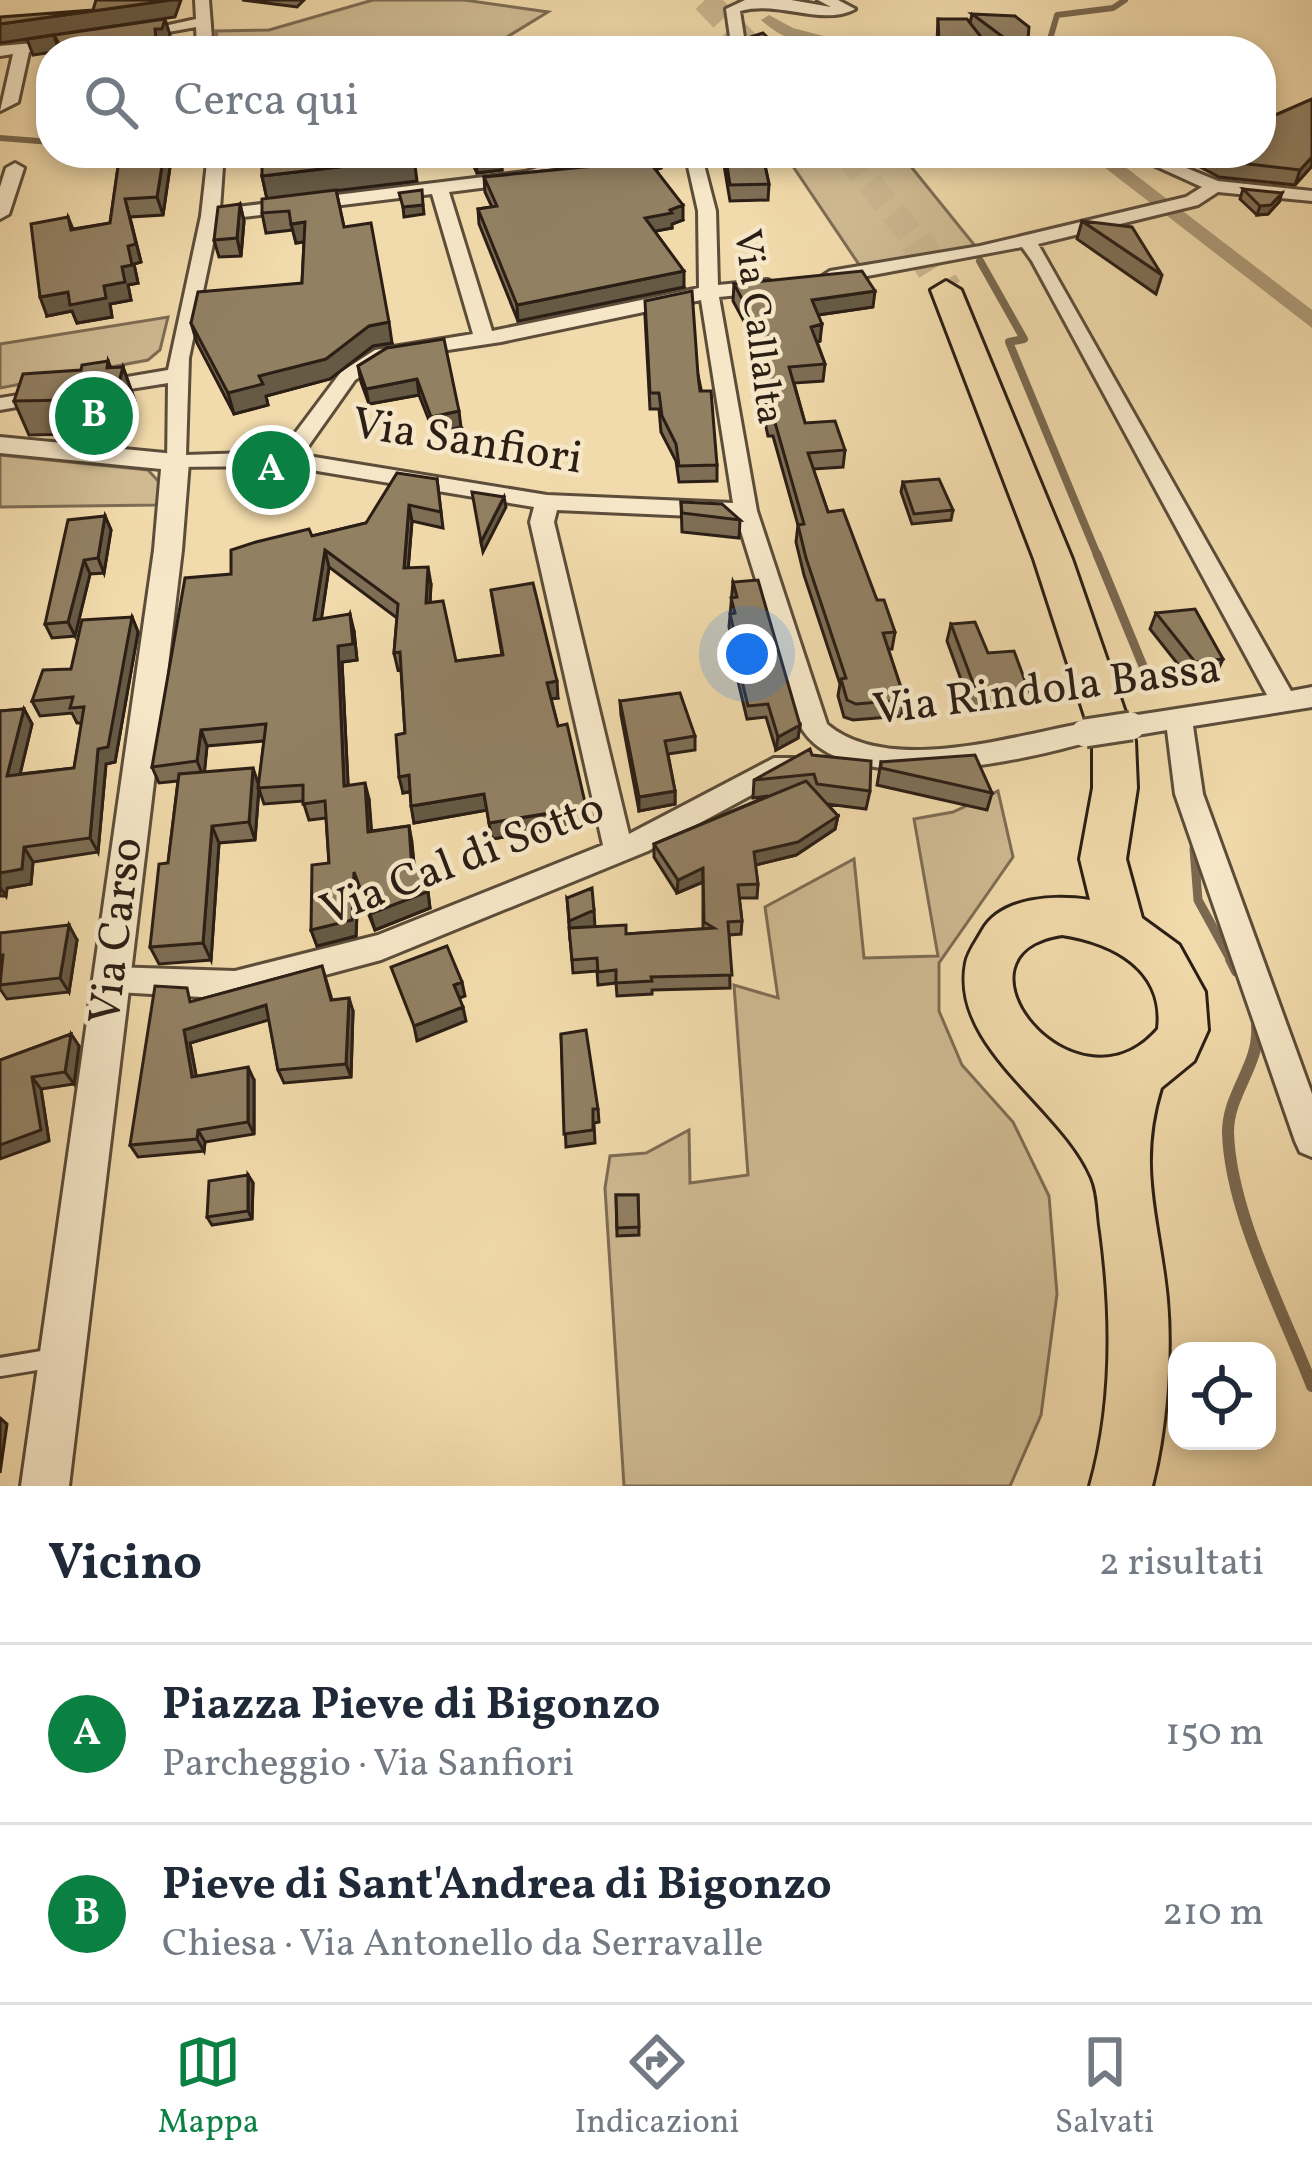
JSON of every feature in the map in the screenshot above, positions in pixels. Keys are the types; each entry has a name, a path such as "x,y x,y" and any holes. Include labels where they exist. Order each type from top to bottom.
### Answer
{"main road":[{"path":"946,290 1053,559 1114,741 1115,788 1103,859 1120,926"},
{"path":"1064,913 1103,859"},
{"path":"1030,1055 1062,1073 1096,1081 1139,1077 1176,1048 1185,1022 1183,994 1169,967 1148,944 1120,926 1064,913 1035,918 1011,931 995,951 988,976 992,1004 1007,1032 1083,1114 1120,1176"},
{"path":"1121,1486 1131,1449 1139,1303 1120,1176 1139,1077"}],"street":[{"path":"202,0 203,36"},
{"path":"737,36 733,9 764,0 832,12 848,9 824,0"},
{"path":"126,35 202,22"},
{"path":"0,51 36,47"},
{"path":"0,106 10,102 22,49"},
{"path":"0,214 15,168"},
{"name":"Via Carso","path":"45,1486 175,462 177,375 210,216 215,168"},
{"path":"210,216 527,177 555,168"},
{"name":"Via Callalta","path":"696,168 706,211 709,292 746,511"},
{"path":"1171,168 1215,186 1312,196"},
{"path":"287,459 360,364 424,344 484,338 709,292 805,281 1026,241 1181,204 1215,186"},
{"path":"440,188 484,338"},
{"path":"1026,241 1298,700"},
{"path":"2,409 177,375"},
{"path":"0,446 175,462"},
{"name":"Via Sanfiori","path":"175,462 287,459 547,502 746,511"},
{"path":"547,502 542,522 620,851"},
{"name":"Via Rindola Bassa","path":"746,511 800,688 824,742 853,757 898,760 1298,700"},
{"path":"1179,718 1189,794 1312,1141"},
{"name":"Via Cal di Sotto","path":"112,981 235,985 406,938 620,851 824,742"}],"lane":[{"path":"0,1367 64,1357"}],"shaded area":[{"path":"373,0 464,0 548,12 509,36 217,36 216,31 269,30"},
{"path":"794,168 912,168 980,252 864,272"},
{"path":"168,317 160,350 148,360 0,388 0,344"},
{"path":"0,455 148,470 160,483 158,505 0,507"},
{"path":"998,791 1013,857 939,963 939,1011 962,1065 1013,1122 1049,1196 1057,1294 1041,1415 1010,1486 624,1486 605,1188 610,1156 646,1153 689,1130 690,1183 748,1175 734,985 778,998 765,907 854,859 864,958 938,956 914,819 953,812"}],"building":[{"path":"96,0 171,0 0,24 0,17 93,10"},
{"path":"972,14 1015,16 1029,27 1028,36 1002,36"},
{"path":"165,19 162,29 155,29 156,36 55,36"},
{"path":"938,19 967,19 980,36 939,36"},
{"path":"1312,99 1312,157 1300,170 1276,167 1276,115"},
{"path":"118,168 162,168 157,197 125,199 136,244 128,246 132,265 122,267 125,282 104,286 106,298 70,305 68,292 40,297 31,224 68,217 71,230 110,223"},
{"path":"262,168 330,168 262,176"},
{"path":"574,168 654,168 683,205 670,210 672,213 645,218 684,271 517,305 478,209 497,206 484,177"},
{"path":"727,168 765,168 769,184 730,185"},
{"path":"1243,189 1282,193 1271,205 1260,206"},
{"path":"336,190 344,227 371,223 389,322 369,326 326,359 259,376 263,384 228,393 191,323 198,292 302,283 305,222 291,224 289,211 262,213 262,199"},
{"path":"422,190 423,205 403,207 399,193"},
{"path":"240,204 237,238 214,240 218,207"},
{"path":"1082,221 1132,227 1162,275"},
{"path":"862,271 875,291 812,300 822,324 811,327 825,364 789,367 805,423 835,421 845,450 808,453 828,512 843,510 877,600 884,600 895,632 883,633 905,700 856,704 847,700 841,679 846,678 806,558 798,525 804,524 774,419 770,420 747,320 753,319 734,284"},
{"path":"692,291 700,391 711,391 717,465 679,466 659,393 650,393 645,301"},
{"path":"444,339 459,411 431,417 417,379 366,389 358,366 387,348"},
{"path":"108,361 107,368 123,367 115,397 106,397 104,408 69,406 71,400 14,401 23,374 81,370 82,365"},
{"path":"397,473 437,479 441,512 409,505 404,568 428,567 426,603 443,601 456,661 503,655 491,590 533,583 557,681 547,683 558,726 567,724 586,807 489,823 484,794 411,806 409,775 399,777 396,735 405,733 400,652 394,653 398,604 325,550 314,620 350,614 353,644 338,646 344,786 365,783 368,832 409,826 412,870 425,868 427,892 370,914 354,872 352,920 311,930 312,865 329,863 325,801 303,804 303,785 258,788 266,724 201,730 197,761 152,767 185,578 231,574 231,550 256,542 309,529 312,536 366,523"},
{"path":"939,479 953,510 914,514 903,482"},
{"path":"472,492 504,497 481,542"},
{"path":"681,502 722,504 740,520 682,513"},
{"path":"105,516 98,558 84,560 68,622 45,624 68,520"},
{"path":"758,580 800,725 778,737 768,704 748,706 730,614 735,613 731,598 737,597 733,582"},
{"path":"1195,609 1223,659 1195,662 1156,613"},
{"path":"132,617 108,747 98,749 90,838 24,847 22,869 0,873 0,711 24,709 7,776 74,768 84,707 70,708 73,697 32,701 43,670 71,669 82,620"},
{"path":"975,622 988,653 1014,651 1028,689 976,691 951,624"},
{"path":"680,693 695,736 665,741 675,791 639,797 620,701"},
{"path":"810,749 812,755 871,761 870,791 817,784 814,774 754,780"},
{"path":"975,755 992,793 881,768 881,762"},
{"path":"253,768 249,822 212,826 203,943 150,947 159,864 168,863 179,774"},
{"path":"806,781 838,816 798,842 754,852 758,884 738,885 742,921 728,922 732,975 616,983 616,970 598,972 597,958 572,960 569,928 626,925 626,934 714,928 704,922 703,868 678,880 654,844"},
{"path":"592,888 594,910 569,921 567,898"},
{"path":"69,925 60,978 0,985 0,933"},
{"path":"447,946 462,982 454,985 463,1007 414,1026 391,967"},
{"path":"322,966 331,1000 349,998 346,1064 278,1070 266,1005 184,1030 192,1077 248,1067 248,1122 198,1130 197,1139 130,1145 155,986 187,988 190,1002"},
{"path":"586,1030 598,1109 593,1109 593,1130 564,1134 561,1034"},
{"path":"71,1034 65,1072 32,1077 41,1130 0,1145 0,1060"},
{"path":"248,1175 248,1211 207,1217 209,1181"},
{"path":"616,1195 638,1195 639,1227 617,1228"}],"waterway":[{"path":"1051,36 1057,15 1113,8 1125,0"},
{"path":"769,20 799,36"},
{"path":"0,138 36,141"},
{"path":"1114,168 1312,321"},
{"path":"980,261 1024,339 1009,342 1098,557"},
{"path":"1097,554 1152,688"},
{"path":"1194,849 1198,900 1232,962"},
{"path":"1231,959 1237,971"},
{"path":"1257,1026 1254,1054 1229,1118 1231,1163 1248,1228 1312,1386"}],"tunnel":[{"path":"705,0 740,36"},
{"path":"858,168 917,243"},
{"path":"917,243 946,290"}],"place":[{"name":"Pieve di Sant'Andrea di Bigonzo","path":"94,416"},
{"name":"Piazza Pieve di Bigonzo","path":"271,470"}]}
